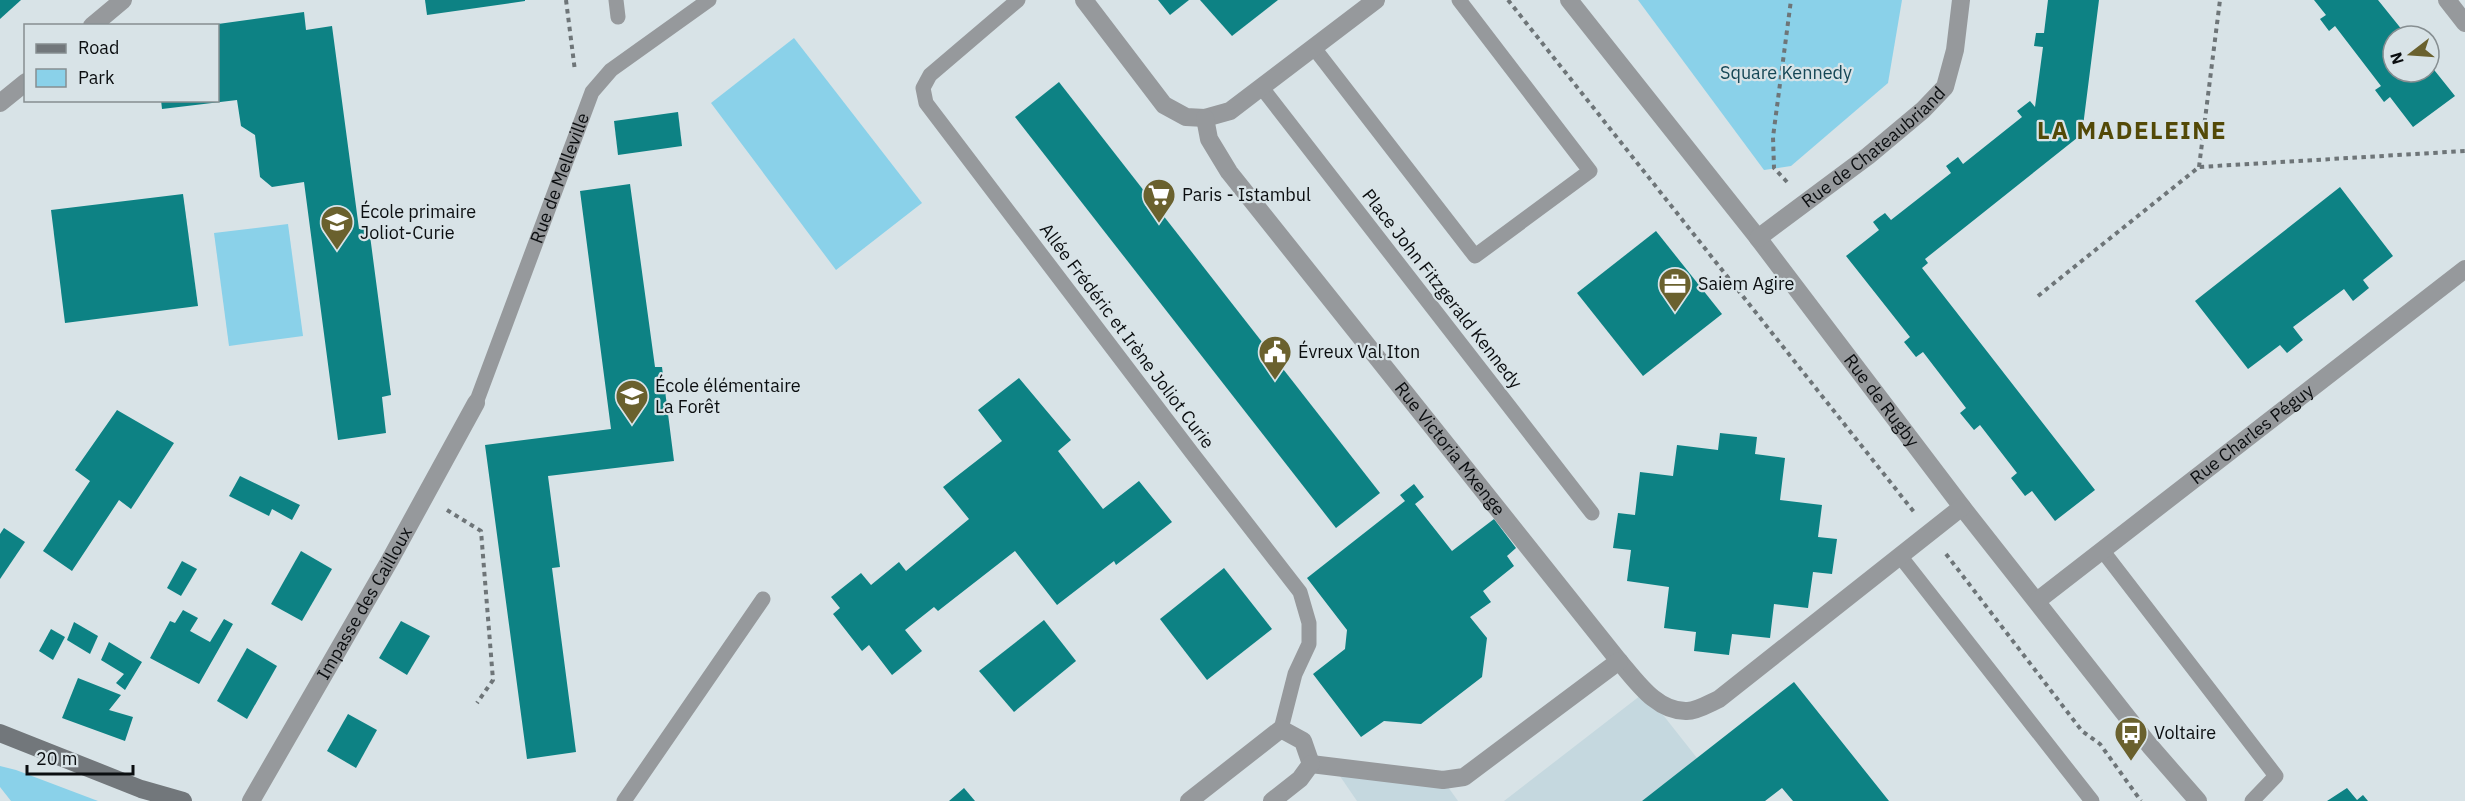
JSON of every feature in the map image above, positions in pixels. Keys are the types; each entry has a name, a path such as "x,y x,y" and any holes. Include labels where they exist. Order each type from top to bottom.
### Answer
{"street":[{"path":"94,24 123,0"},
{"path":"1083,0 1164,105 1186,117 1205,117 1230,111 1376,0"},
{"name":"Rue de Rugby","path":"1569,0 1758,238 1962,507 2150,746 2198,801"},
{"name":"Rue de Chateaubriand","path":"1758,238 1899,130 1946,87 1961,0"},
{"path":"2447,0 2465,23"},
{"path":"0,102 24,84"},
{"name":"Rue Victoria Mxenge","path":"1205,117 1209,139 1225,166 1619,661 1645,692 1668,708 1689,711 1719,699 1962,507"},
{"name":"Rue Charles Péguy","path":"2037,600 2465,269"},
{"name":"Impasse des Cailloux","path":"251,801 476,404"},
{"path":"1311,764 1443,780 1464,777 1619,661"},
{"path":"1189,801 1281,729 1303,741 1311,764"},
{"path":"0,733 141,789 183,801"},
{"path":"1272,801 1300,780 1311,764"}],"lane":[{"path":"616,0 618,16"},
{"name":"Rue de Melleville","path":"476,404 592,92 611,70 709,0"},
{"name":"Allée Frédéric et Irène Joliot Curie","path":"1018,0 930,75 923,88 926,103 1300,592 1309,623 1310,644 1294,674 1281,729"},
{"path":"1314,48 1475,256 1590,171 1459,0"},
{"name":"Place John Fitzgerald Kennedy","path":"1262,88 1592,513"},
{"path":"2102,550 2276,776 2252,801"},
{"path":"1900,556 2092,801"},
{"path":"624,801 763,598"}],"path":[{"path":"566,0 581,118"},
{"path":"1508,0 1930,533 2082,731 2100,744 2141,801"},
{"path":"1791,0 1773,137 1774,168 1805,203"},
{"path":"2199,166 2220,0"},
{"path":"2038,296 2199,166 2465,151"},
{"path":"425,496 481,531 493,680 477,703"}],"shaded area":[{"path":"1645,692 1697,758 1642,801 1504,801"},
{"path":"1333,766 1443,780 1458,801 1357,801"}],"green space":[{"name":"Square Kennedy","path":"1638,0 1902,0 1888,83 1791,166 1764,170"},
{"path":"794,38 922,203 836,270 711,103"},
{"path":"288,224 303,336 229,346 214,233"},
{"path":"0,766 98,801 11,801 0,787"}],"building":[{"path":"0,0 21,0 0,19"},
{"path":"425,0 525,0 525,1 427,15"},
{"path":"1158,0 1189,0 1170,15"},
{"path":"1200,0 1278,0 1232,36"},
{"path":"2048,0 2099,0 2082,134 1925,259 1928,263 1922,268 2095,490 2055,521 2032,491 2025,496 2011,478 2017,473 1980,425 1974,430 1960,413 1966,408 1923,352 1916,357 1904,342 1910,337 1846,256 1879,230 1873,222 1878,218 1885,213 1891,220 1951,173 1946,166 1958,157 1963,164 2022,117 2017,111 2030,101 2035,107 2043,47 2034,46 2036,33 2044,33"},
{"path":"2314,0 2378,0 2397,24 2381,24 2381,84 2441,84 2441,78 2455,96 2413,127 2390,97 2384,102 2375,90 2381,86 2335,26 2329,31 2320,19 2326,15"},
{"path":"304,12 306,30 332,26 359,229 369,228 391,395 382,397 386,433 338,440 304,182 272,187 260,177 255,135 241,126 237,100 162,109 161,102 219,102 218,24"},
{"path":"1059,82 1380,493 1336,528 1015,117"},
{"path":"678,112 682,146 618,155 614,121"},
{"path":"630,184 655,367 662,367 674,461 548,476 560,567 552,568 576,752 527,759 485,445 611,429 580,191"},
{"path":"2340,187 2393,256 2363,280 2369,288 2353,301 2344,289 2293,327 2303,340 2287,353 2280,345 2248,369 2195,301"},
{"path":"183,194 198,306 65,323 51,210"},
{"path":"1656,231 1722,314 1643,376 1577,293"},
{"path":"1019,378 1071,440 1058,451 1103,509 1139,481 1172,522 1116,565 1114,561 1057,605 1015,551 938,611 934,607 905,630 922,651 892,675 869,645 862,651 833,614 840,608 831,597 861,573 871,585 899,562 906,571 969,519 943,487 1002,441 978,410"},
{"path":"117,410 174,443 131,509 119,500 72,571 43,551 90,481 75,470"},
{"path":"1720,433 1757,437 1755,454 1785,458 1780,500 1822,505 1818,537 1837,539 1832,574 1813,572 1808,608 1774,604 1770,638 1732,634 1729,655 1694,651 1696,632 1664,628 1669,587 1627,581 1631,550 1613,548 1618,513 1635,515 1640,472 1673,476 1677,445 1718,450"},
{"path":"240,476 300,505 292,520 272,509 269,516 229,496"},
{"path":"1414,484 1424,497 1415,504 1452,551 1494,519 1516,548 1507,556 1514,566 1483,591 1491,602 1470,617 1487,638 1482,677 1421,724 1384,721 1361,737 1313,674 1345,649 1347,630 1307,578 1405,501 1400,495"},
{"path":"4,528 25,542 0,579 0,534"},
{"path":"301,551 332,569 302,621 271,604"},
{"path":"182,561 197,569 181,596 167,588"},
{"path":"1224,568 1272,629 1207,680 1160,619"},
{"path":"183,610 198,618 190,631 210,642 224,619 233,624 199,684 150,658 170,621 175,623"},
{"path":"1044,620 1076,661 1014,712 979,671"},
{"path":"401,621 430,636 407,675 379,658"},
{"path":"74,622 98,636 90,654 67,640"},
{"path":"51,629 65,637 53,660 39,651"},
{"path":"109,642 142,662 125,690 116,683 124,674 101,660"},
{"path":"247,648 277,666 247,719 217,701"},
{"path":"78,678 121,695 109,710 133,717 125,741 62,718"},
{"path":"1794,682 1889,801 1793,801 1782,788 1765,801 1642,801"},
{"path":"348,714 377,730 356,768 327,751"},
{"path":"964,788 975,801 949,801"},
{"path":"2347,788 2357,800 2363,795 2368,801 2327,801"}],"place":[{"name":"Paris - Istambul","path":"1159,224"},
{"name":"École primaire Joliot-Curie","path":"337,251"},
{"name":"Saiem Agire","path":"1675,313"},
{"name":"Évreux Val Iton","path":"1275,381"},
{"name":"École élémentaire La Forêt","path":"632,425"},
{"name":"Voltaire","path":"2131,762"}],"district":[{"name":"LA MADELEINE","path":"2132,131"}]}
